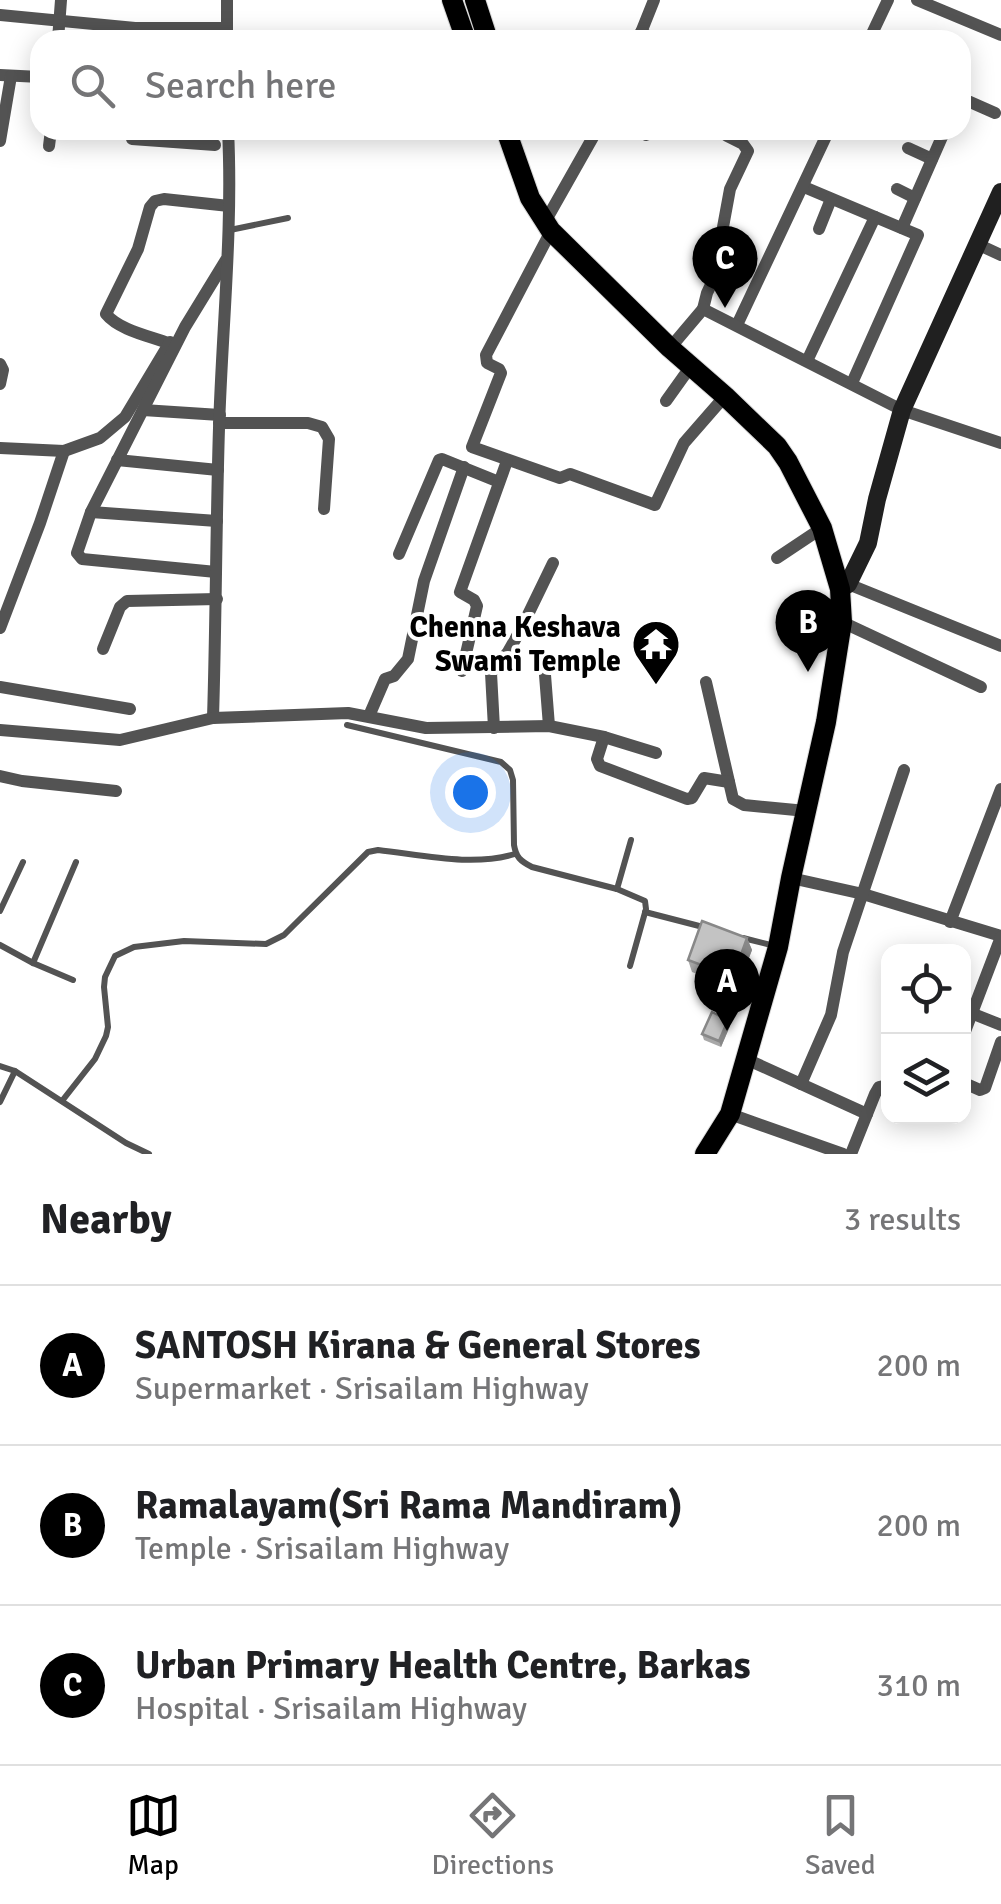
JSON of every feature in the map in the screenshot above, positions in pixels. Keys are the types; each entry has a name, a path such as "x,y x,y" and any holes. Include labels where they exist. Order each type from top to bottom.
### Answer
{"highway":[{"path":"452,0 462,30"},
{"path":"476,0 485,30"},
{"path":"510,140 530,198 548,226 670,348 777,446 822,528 844,587 826,722 778,947 730,1114 705,1154"}],"main road":[{"path":"844,587 868,543 902,410 1001,192"}],"street":[{"path":"59,30 61,0"},
{"path":"226,0 226,30"},
{"path":"642,30 654,0"},
{"path":"874,30 888,0"},
{"path":"917,0 1001,34"},
{"path":"0,15 110,30"},
{"path":"0,141 6,76"},
{"path":"971,103 996,114"},
{"path":"49,146 50,140"},
{"path":"132,140 215,144"},
{"path":"213,718 228,140"},
{"path":"592,140 486,356 487,363 501,373 472,447 560,478 570,474 655,505 684,442 726,396"},
{"path":"670,348 703,309 724,257 723,227 730,189 748,150 735,140"},
{"path":"737,325 825,140"},
{"path":"902,228 941,140"},
{"path":"908,148 932,159"},
{"path":"804,187 918,237 852,383"},
{"path":"897,190 915,198"},
{"path":"168,343 122,326 106,314 138,249 150,207 164,199 229,206"},
{"path":"818,229 832,199"},
{"path":"807,361 875,217"},
{"path":"977,244 1001,255"},
{"path":"216,572 82,558 76,553 117,460 186,327 227,258"},
{"path":"703,309 902,410 1001,443"},
{"path":"0,448 64,451 100,438 126,416 168,343 186,327"},
{"path":"0,364 4,370 0,384"},
{"path":"666,401 690,366"},
{"path":"143,410 322,427 329,439 324,509"},
{"path":"0,628 64,451"},
{"path":"117,460 218,470"},
{"path":"399,554 439,460 499,482"},
{"path":"462,671 477,606 460,592 507,461"},
{"path":"369,716 384,679 394,676 408,659 424,581 464,468"},
{"path":"91,512 218,520"},
{"path":"777,558 822,528"},
{"path":"494,728 491,673 521,629 553,563"},
{"path":"844,587 1001,646"},
{"path":"102,649 126,601 217,599"},
{"path":"842,622 981,688"},
{"path":"546,676 548,726"},
{"path":"706,682 733,799 806,811"},
{"path":"0,688 130,709"},
{"path":"0,730 120,740 213,718 348,713 426,728 548,726 656,753"},
{"path":"604,738 600,766 690,800 704,778 730,782"},
{"path":"801,1084 831,1015 844,952 904,770"},
{"path":"0,776 116,791"},
{"path":"950,922 1001,790"},
{"path":"791,878 863,894 1001,936 972,1013 1001,1025"},
{"path":"971,1087 985,1088 1001,1042"},
{"path":"746,1059 867,1114"},
{"path":"851,1154 881,1087"},
{"path":"730,1114 843,1154"}],"lane":[{"path":"228,230 288,218"},
{"path":"347,724 502,762 513,780 515,854 520,861 645,901 630,966"},
{"path":"617,889 631,840"},
{"path":"62,1102 106,1036 106,977 122,950 184,940 266,944 293,926 368,852 481,859 515,854"},
{"path":"0,912 23,862"},
{"path":"33,964 76,862"},
{"path":"645,912 719,931"},
{"path":"734,935 778,947"},
{"path":"0,945 73,980"},
{"path":"0,1066 15,1071 126,1144 148,1154"},
{"path":"0,1102 15,1071"}],"building":[{"path":"702,921 747,938 733,977 688,960"},
{"path":"712,1012 728,1020 719,1041 702,1034"}],"place":[{"name":"Urban Primary Health Centre, Barkas","path":"725,308"},
{"name":"Ramalayam(Sri Rama Mandiram)","path":"808,672"},
{"name":"Chenna Keshava Swami Temple","path":"656,686"},
{"name":"SANTOSH Kirana & General Stores","path":"727,1031"}]}
